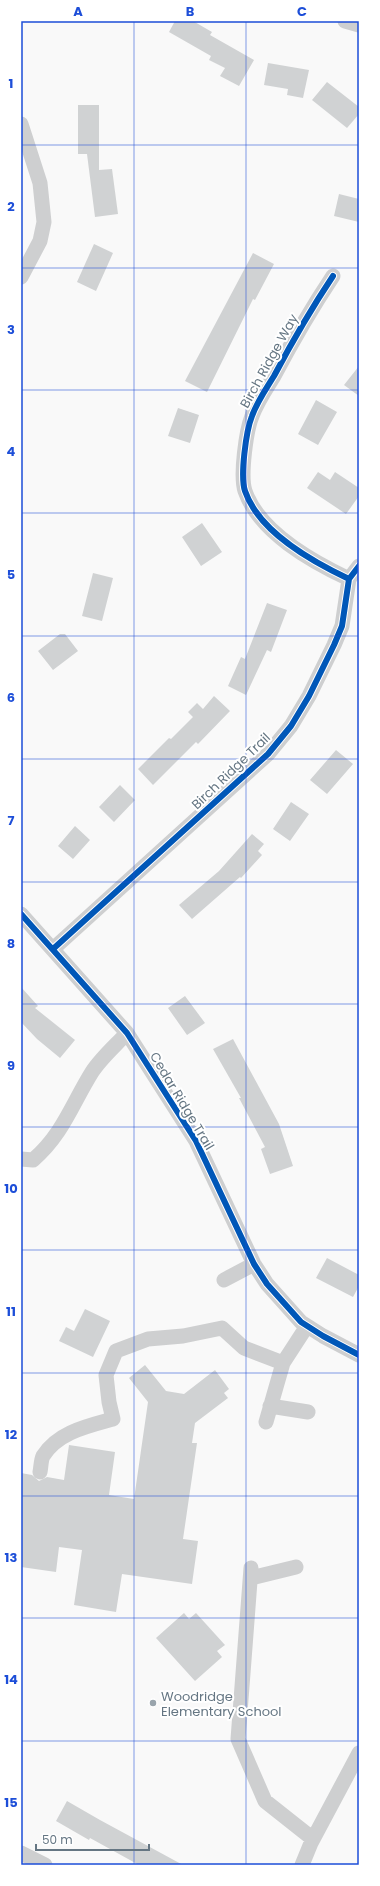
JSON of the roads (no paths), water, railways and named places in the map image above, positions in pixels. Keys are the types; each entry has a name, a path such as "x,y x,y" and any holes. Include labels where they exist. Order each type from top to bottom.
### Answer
{"street":[{"path":"345,21 359,25"},
{"path":"21,124 40,183 44,222 40,241 21,277"},
{"name":"Birch Ridge Way","path":"333,276 308,314 252,416 244,449 244,489 250,504 262,521 294,547 330,570 349,579"},
{"name":"Birch Ridge Trail","path":"54,949 268,754 291,726 309,696 342,626 349,579 359,566"},
{"name":"Cedar Ridge Trail","path":"21,914 54,949 127,1033 196,1140 254,1264 267,1284 284,1305 307,1326 359,1355"},
{"path":"21,1159 33,1160 46,1149 70,1115 93,1071 127,1033"},
{"path":"224,1280 254,1264"},
{"path":"266,1422 283,1363 307,1326"},
{"path":"40,1472 43,1457 58,1440 81,1428 113,1419 109,1402 106,1375 116,1351 148,1339 183,1336 222,1328 244,1348 283,1363"},
{"path":"270,1406 308,1412"},
{"path":"296,1567 251,1573 238,1739 265,1801 313,1839"},
{"path":"302,1865 313,1839 359,1753"},
{"path":"21,1853 45,1865"}],"place":[{"name":"Woodridge Elementary School","path":"153,1703"}]}
